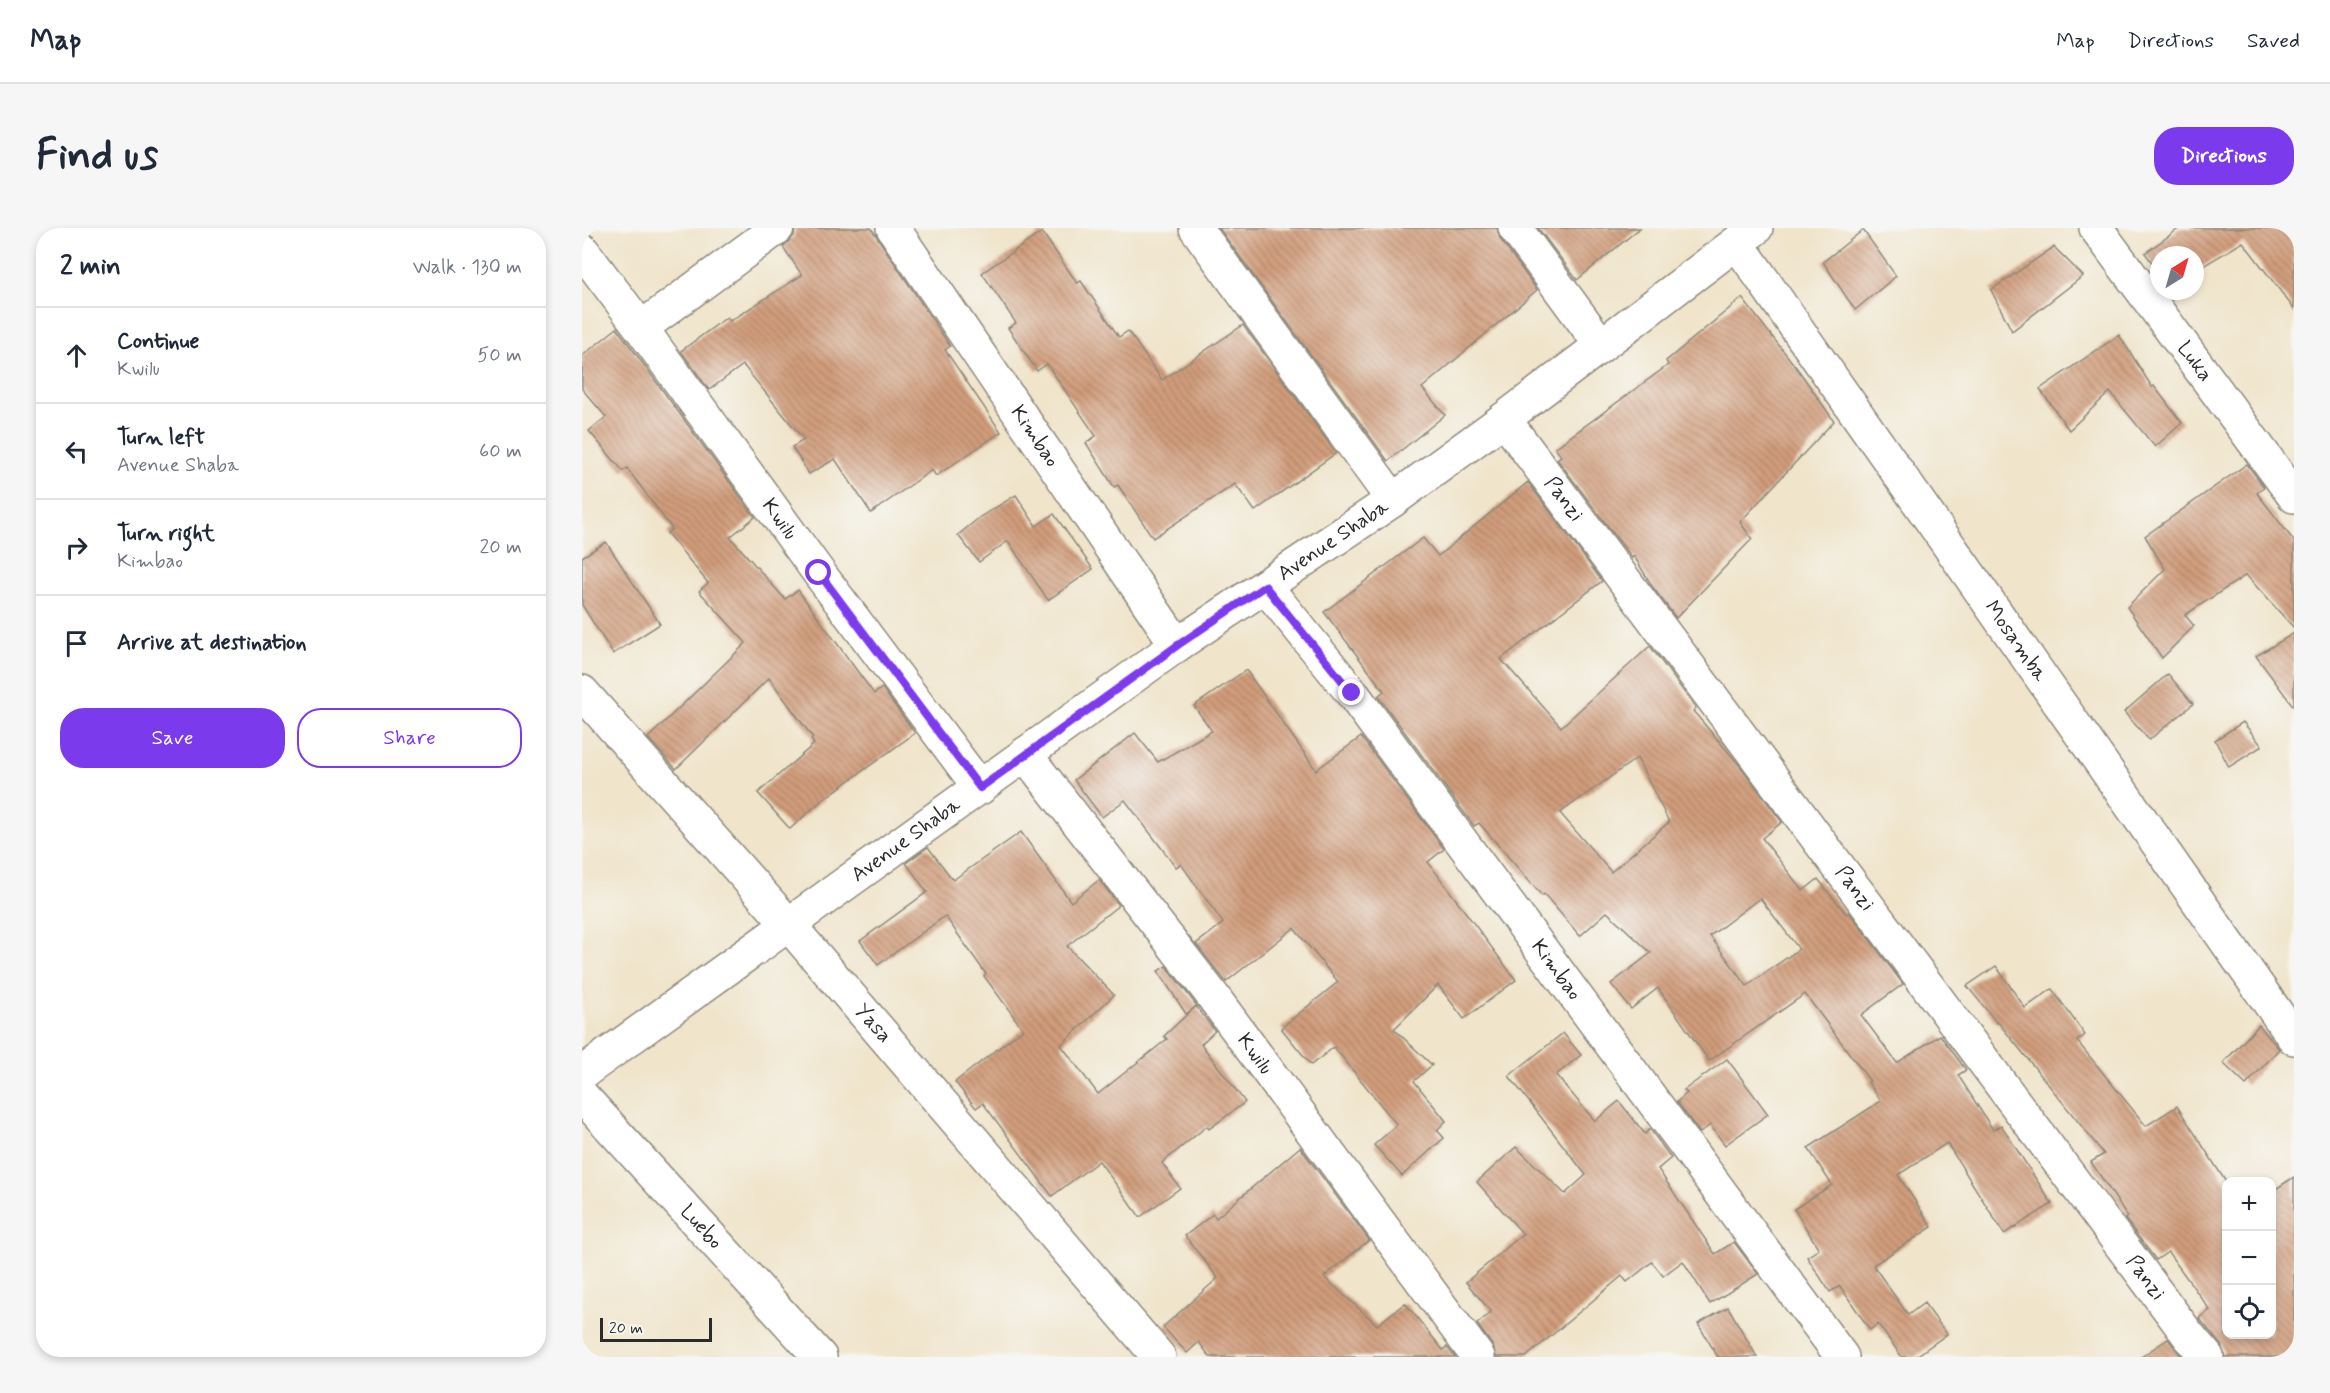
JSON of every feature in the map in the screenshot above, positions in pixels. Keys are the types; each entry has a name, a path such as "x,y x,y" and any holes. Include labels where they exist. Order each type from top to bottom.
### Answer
{"street":[{"path":"641,328 777,228"},
{"name":"Kimbao","path":"893,228 1178,645"},
{"path":"1196,228 1394,500"},
{"path":"1515,228 1601,345"},
{"name":"Luka","path":"2096,228 2294,496"},
{"name":"Avenue Shaba","path":"582,1073 1178,645 1394,500 1746,235"},
{"name":"Mosamba","path":"1746,235 2294,1038"},
{"name":"Kwilu","path":"582,250 980,788"},
{"name":"Panzi","path":"1504,419 2182,1327 2207,1357"},
{"name":"Kimbao","path":"1265,586 1359,703 1842,1357"},
{"name":"Yasa","path":"582,693 789,924 1159,1357"},
{"name":"Kwilu","path":"1025,754 1209,991 1478,1357"},
{"name":"Luebo","path":"582,1096 820,1357"}],"building":[{"path":"795,228 871,228 950,346 945,350 1001,432 936,476 932,470 871,513 835,459 809,474 792,447 804,440 743,365 709,390 681,351 727,317 730,321 802,275 783,247 794,236"},
{"path":"1219,228 1497,228 1500,239 1537,290 1422,388 1445,415 1388,461"},
{"path":"1538,228 1640,228 1577,280"},
{"path":"2180,228 2294,228 2294,309 2243,242 2204,266 2204,246 2155,246"},
{"path":"1863,230 1896,276 1855,310 1823,262"},
{"path":"1042,232 1077,283 1081,281 1119,337 1128,331 1162,380 1243,325 1336,453 1255,511 1235,484 1153,538 1118,485 1114,487 1086,443 1096,436 1047,364 1037,371 1008,328 1016,323 982,273"},
{"path":"2054,247 2083,276 2012,331 1991,290"},
{"path":"2150,249 2150,260 2145,253"},
{"path":"1742,298 1799,371 1834,421 1740,522 1752,539 1676,618 1652,586 1634,556 1632,558 1557,459 1561,456 1555,448 1668,365 1666,361"},
{"path":"617,328 755,517 730,537 785,599 798,590 874,694 882,688 915,733 821,801 790,829 758,793 814,744 811,739 813,738 769,678 676,769 648,738 746,643 699,591 708,583 667,533 672,529 627,468 623,471 589,431 606,417 582,389 582,356"},
{"path":"2119,335 2152,387 2154,386 2182,423 2155,447 2110,392 2069,430 2040,389"},
{"path":"2247,464 2264,487 2257,493 2294,541 2294,628 2246,575 2185,615 2194,626 2162,658 2127,607 2165,569 2145,536"},
{"path":"1528,482 1602,581 1501,659 1561,727 1650,646 1696,708 1693,711 1741,767 1782,822 1762,838 1803,891 1818,879 1846,914 1849,912 1903,984 1861,1015 1897,1063 1940,1035 1966,1070 1958,1075 1993,1130 2001,1125 2052,1204 2004,1234 1947,1143 1898,1175 1932,1227 1873,1265 1908,1315 1924,1303 1947,1334 1915,1357 1902,1357 1878,1324 1870,1330 1840,1286 1830,1292 1807,1257 1819,1249 1794,1209 1832,1185 1808,1148 1881,1101 1868,1082 1870,1081 1805,994 1709,1061 1658,988 1631,1009 1611,984 1651,953 1607,912 1580,936 1479,823 1474,826 1378,696 1384,691 1324,612 1423,538 1438,556","holes":["1637,758 1669,822 1611,872 1560,813","1760,898 1799,949 1747,986 1710,936"]},
{"path":"1016,495 1036,526 1054,514 1093,569 1048,600 1008,541 979,562 958,535 980,517"},
{"path":"606,542 660,624 613,654 582,605 582,557"},
{"path":"2294,633 2294,707 2256,656"},
{"path":"1246,670 1316,770 1361,737 1444,849 1428,862 1516,980 1464,1019 1438,985 1394,1029 1432,1065 1414,1081 1446,1121 1437,1130 1444,1138 1402,1176 1374,1145 1397,1125 1334,1047 1311,1065 1281,1028 1338,982 1294,928 1226,982 1196,944 1223,923 1181,864 1176,867 1125,800 1102,817 1074,780 1135,733 1158,762 1212,731 1194,706"},
{"path":"2168,674 2193,704 2149,740 2124,712"},
{"path":"2243,722 2262,746 2229,767 2215,740"},
{"path":"1021,832 1071,902 1099,880 1119,905 1067,946 1114,995 1061,1045 1098,1094 1167,1039 1164,1036 1196,1006 1215,1031 1201,1044 1245,1102 1209,1129 1207,1126 1162,1163 1180,1188 1140,1217 1099,1161 1052,1196 983,1103 976,1108 955,1082 1023,1029 984,976 986,974 945,916 878,965 860,941 927,892 906,863 928,847 953,880"},
{"path":"1166,966 1197,1006 1186,1014 1158,971"},
{"path":"1996,966 2025,1008 2052,989 2085,1035 2077,1041 2146,1126 2177,1106 2223,1177 2222,1339 2276,1339 2276,1189 2294,1177 2294,1357 2225,1357 2221,1345 2199,1318 2210,1310 2168,1252 2156,1260 2125,1219 2128,1217 2091,1162 2104,1154 1967,986"},
{"path":"2259,1025 2279,1049 2246,1085 2223,1063"},
{"path":"1563,1033 1581,1055 1556,1075 1595,1121 1619,1101 1645,1134 1650,1129 1671,1158 1658,1169 1715,1254 1734,1242 1758,1274 1710,1304 1683,1261 1663,1276 1652,1262 1627,1282 1622,1276 1526,1357 1496,1357 1493,1346 1477,1324 1491,1312 1466,1282 1523,1234 1477,1182 1516,1147 1565,1194 1586,1175 1509,1076"},
{"path":"1727,1059 1768,1114 1725,1145 1710,1125 1700,1133 1677,1102 1687,1093 1684,1090"},
{"path":"1300,1147 1369,1240 1324,1277 1377,1325 1405,1303 1443,1350 1447,1347 1455,1357 1210,1357 1199,1342 1187,1353 1163,1327 1218,1278 1185,1236 1213,1214 1216,1218"},
{"path":"1728,1307 1757,1357 1718,1357 1698,1324"},
{"path":"2168,1339 2182,1357 2141,1357"}],"route":[{"path":"819,573 980,788 1178,645 1265,586 1352,693"}]}
